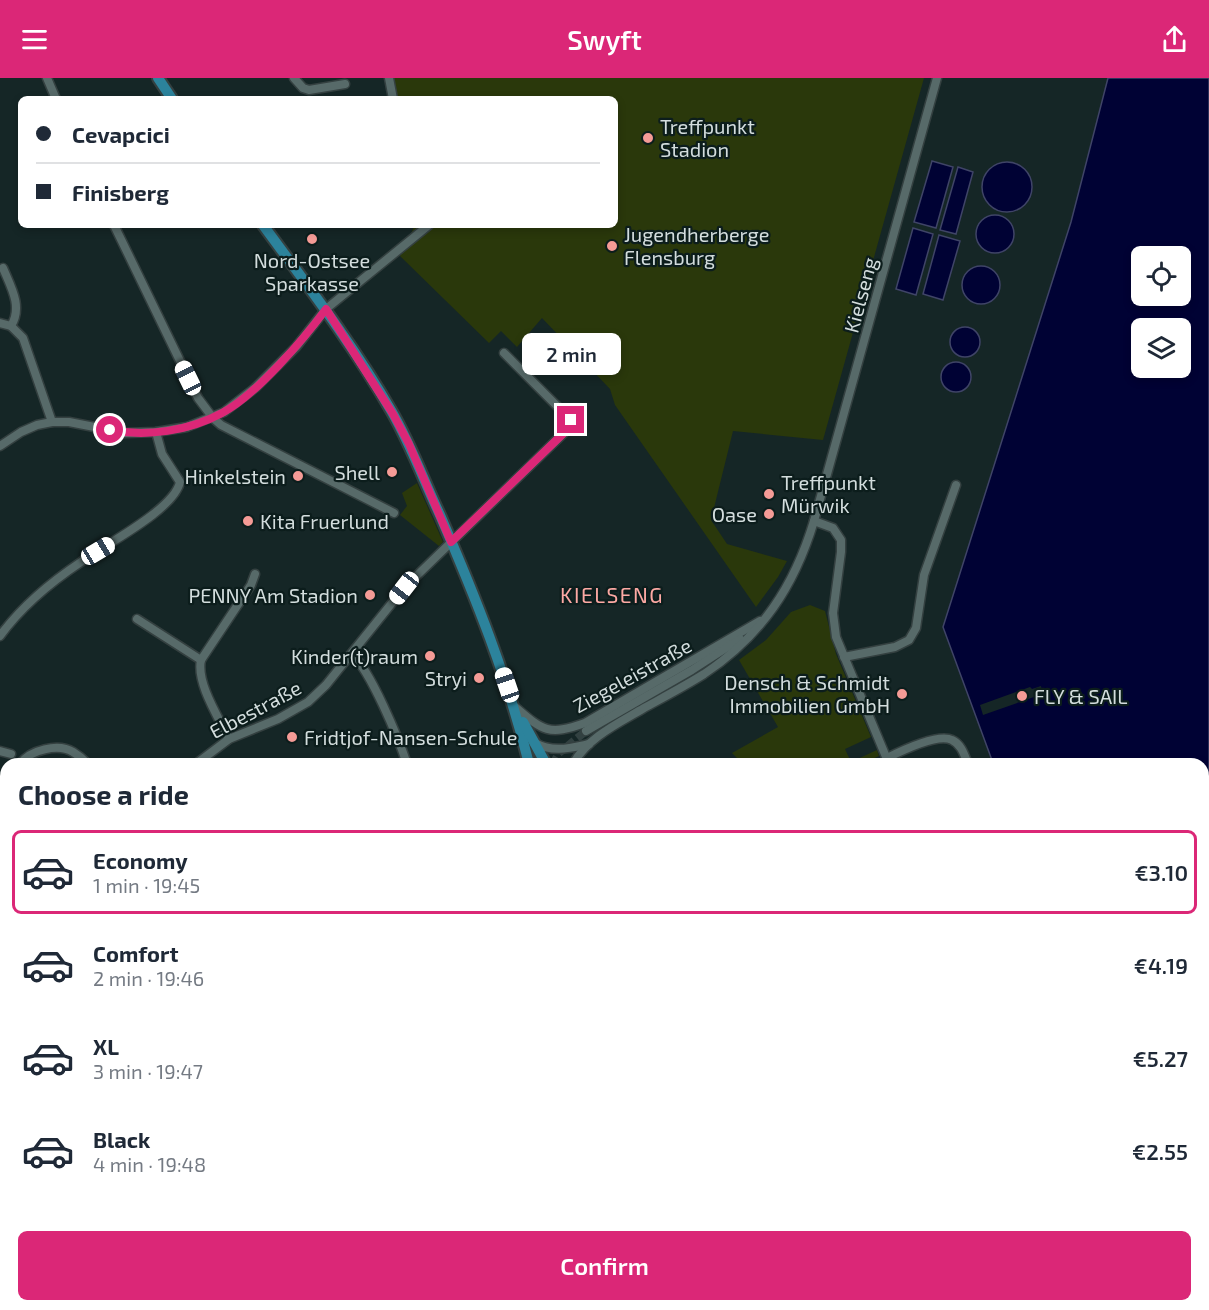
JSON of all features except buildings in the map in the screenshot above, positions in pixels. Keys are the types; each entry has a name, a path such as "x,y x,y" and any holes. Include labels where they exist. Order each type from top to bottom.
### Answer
{"main road":[{"path":"158,78 170,96"},
{"path":"265,228 326,309 393,414 409,444 492,643 518,718 528,758"},
{"path":"514,706 543,758"}],"street":[{"path":"47,78 56,96"},
{"path":"294,78 303,88 309,90 345,84"},
{"path":"389,78 392,96"},
{"name":"Kielseng","path":"814,521 937,78"},
{"path":"115,228 198,398 213,418 221,425 394,513"},
{"path":"0,446 21,432 52,422 69,422 125,433 156,432 187,427 213,418 234,406 255,388 296,347 326,309 424,228"},
{"path":"3,268 15,299 16,311 11,326"},
{"path":"0,323 11,326 23,338 52,422"},
{"name":"Elbestraße","path":"204,758 229,739 278,719 308,702 326,685 404,588 571,426 571,420 504,353"},
{"path":"0,636 16,615 71,569 135,527 176,494 180,482 162,454 156,432"},
{"path":"844,657 895,648 913,634 918,622 924,575 956,485"},
{"path":"814,521 833,528 841,540 833,613 836,637 887,758"},
{"name":"Ziegeleistraße","path":"578,758 589,744 606,731 704,674 749,638 779,601 795,574 814,521"},
{"path":"229,739 203,683 200,674 201,660 251,585 255,574"},
{"name":"Ziegeleistraße","path":"514,706 538,726 548,730 566,729 585,723 765,618"},
{"name":"Ziegeleistraße","path":"586,731 719,654 765,618"},
{"path":"137,619 201,660"},
{"path":"352,654 360,663 385,712 404,758"},
{"path":"518,718 523,730 534,742"},
{"path":"893,758 941,738 955,742 961,747 966,758"},
{"name":"Ziegeleistraße","path":"534,742 544,748 554,750 589,744"},
{"path":"26,758 58,748 73,752 80,758"},
{"path":"0,751 12,754"}],"green space":[{"path":"389,78 924,78 823,440 733,431 711,520 727,544 787,561 756,607 615,405 610,389 542,318 517,347 501,331 489,343 400,256 414,228 618,228 618,96 392,96"},
{"path":"417,483 443,542 439,546 400,515 407,506 402,493"},
{"path":"810,605 825,611 836,654 871,737 845,749 849,758 737,758 732,753 778,727 739,660 766,640 791,612"},
{"path":"877,750 879,756 875,758 860,758"}],"shaded area":[{"path":"1108,78 1209,78 1209,758 991,758 943,627 1071,222"},
{"path":"932,161 953,167 936,228 914,222"},
{"path":"1002,162 1012,162 1025,169 1032,182 1032,192 1025,205 1012,212 1002,212 993,208 986,201 982,192 982,182 986,173 993,166"},
{"path":"958,167 973,172 956,234 940,230"},
{"path":"995,215 1009,220 1014,234 1009,248 995,253 981,248 976,234 981,220"},
{"path":"913,228 933,234 916,295 896,289"},
{"path":"939,235 960,241 943,300 923,294"},
{"path":"981,266 988,267 994,272 999,278 999,292 994,298 988,303 981,304 974,303 968,298 963,292 962,285 963,278 968,272 974,267"},
{"path":"965,327 976,331 980,342 976,353 965,357 954,353 950,342 954,331"},
{"path":"956,362 967,366 971,377 967,388 956,392 945,388 941,377 945,366"}],"pier":[{"path":"1041,686 1042,692 1034,694 1034,697 983,715 980,705 1030,687 1032,689"}],"tunnel":[{"path":"556,758 559,753 586,731"}],"place":[{"name":"Treffpunkt Stadion","path":"648,138"},
{"name":"Nord-Ostsee Sparkasse","path":"312,239"},
{"name":"Jugendherberge Flensburg","path":"612,246"},
{"name":"Shell","path":"392,472"},
{"name":"Hinkelstein","path":"298,476"},
{"name":"Treffpunkt Mürwik","path":"769,494"},
{"name":"Oase","path":"769,514"},
{"name":"Kita Fruerlund","path":"248,521"},
{"name":"PENNY Am Stadion","path":"370,595"},
{"name":"Kinder(t)raum","path":"430,656"},
{"name":"Stryi","path":"479,678"},
{"name":"Densch & Schmidt Immobilien GmbH","path":"902,694"},
{"name":"FLY & SAIL","path":"1022,696"},
{"name":"Fridtjof-Nansen-Schule","path":"292,737"}],"district":[{"name":"KIELSENG","path":"612,594"}],"route":[{"path":"110,430 125,433 156,432 187,427 224,412 255,388 296,347 326,309 393,414 409,444 451,542 571,426 571,420"}]}
